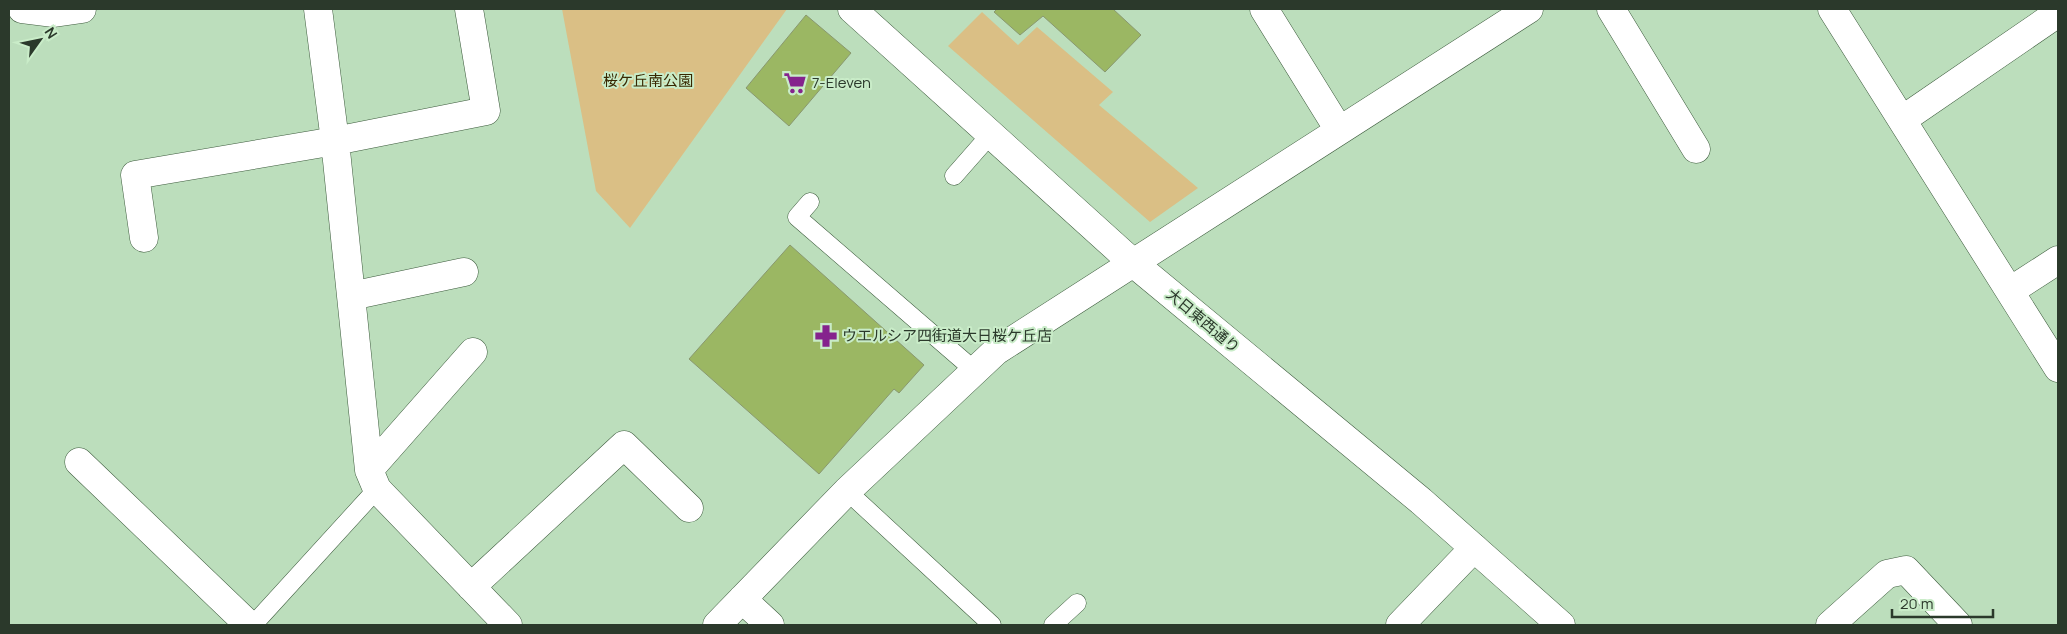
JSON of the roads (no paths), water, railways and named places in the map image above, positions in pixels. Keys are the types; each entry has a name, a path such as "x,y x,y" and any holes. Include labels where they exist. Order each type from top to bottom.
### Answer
{"street":[{"path":"22,9 54,13 82,9"},
{"path":"318,9 373,479 508,625"},
{"path":"144,238 136,175 334,141 486,111 468,9"},
{"name":"大日東西通り","path":"852,9 1132,262 1421,501 1561,625"},
{"path":"1264,9 1340,130"},
{"path":"717,625 847,491 996,351 1529,9"},
{"path":"1611,9 1696,149"},
{"path":"1832,9 2058,368"},
{"path":"1902,120 2058,13"},
{"path":"2010,291 2058,260"},
{"path":"351,296 464,272"},
{"path":"373,479 473,352"},
{"path":"472,587 624,445 689,508"},
{"path":"79,462 251,625"},
{"path":"1400,625 1474,548"},
{"path":"1830,625 1886,574 1906,570 1958,625"},
{"path":"742,599 770,625"}],"lane":[{"path":"954,176 990,135"},
{"path":"810,202 798,217 974,370"},
{"path":"251,625 373,479"},
{"path":"847,491 992,625"},
{"path":"1053,625 1077,603"}],"place":[{"name":"7-Eleven","path":"795,83"},
{"name":"ウエルシア四街道大日桜ケ丘店","path":"826,336"}],"park label":[{"name":"桜ケ丘南公園","path":"648,81"}]}
